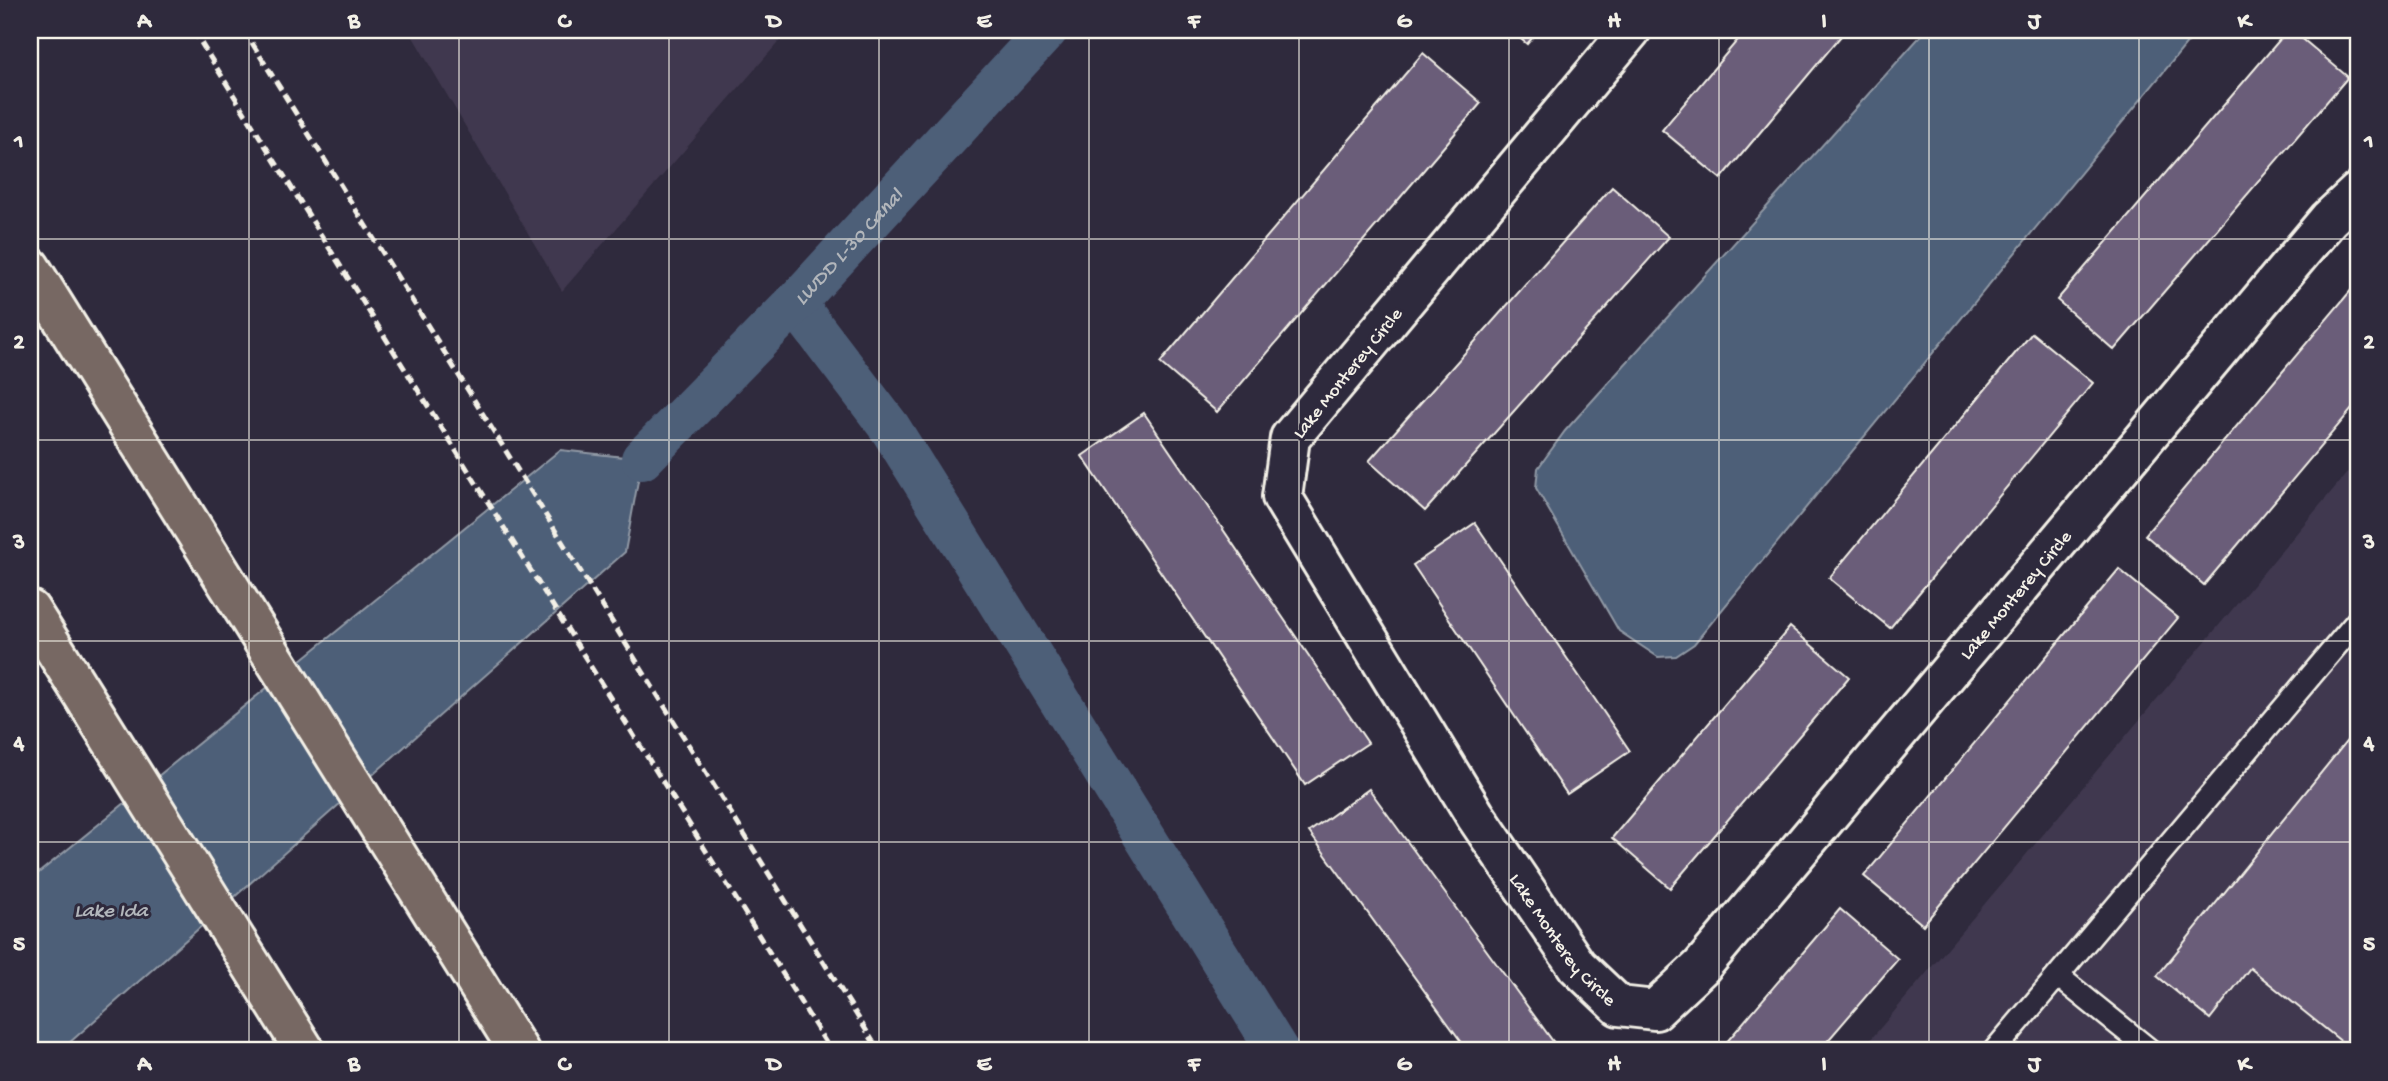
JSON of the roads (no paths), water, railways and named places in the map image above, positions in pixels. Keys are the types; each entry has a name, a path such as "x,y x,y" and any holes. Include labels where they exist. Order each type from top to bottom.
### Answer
{"highway":[{"path":"30,267 517,1048"},
{"path":"30,610 305,1051"}],"street":[{"name":"Lake Monterey Circle","path":"1631,30 1290,438 1282,497 1475,815 1577,966 1619,1006 1655,1010 1701,967 2329,219 2358,192"}],"lane":[{"path":"1994,1051 2358,620"},
{"path":"2058,976 2151,1051"}],"water":[{"path":"1926,30 2198,30 1694,644 1676,656 1658,657 1619,631 1536,488 1538,468 1565,431"},
{"name":"Lake Ida","path":"560,450 642,459 625,552 60,1051 30,1051 30,880"}],"waterway":[{"name":"LWDD L-30 Canal","path":"642,459 795,303 1047,30"},
{"path":"795,303 890,428 1278,1051"}],"railway":[{"path":"193,30 831,1051"},
{"path":"244,30 879,1051"}]}
